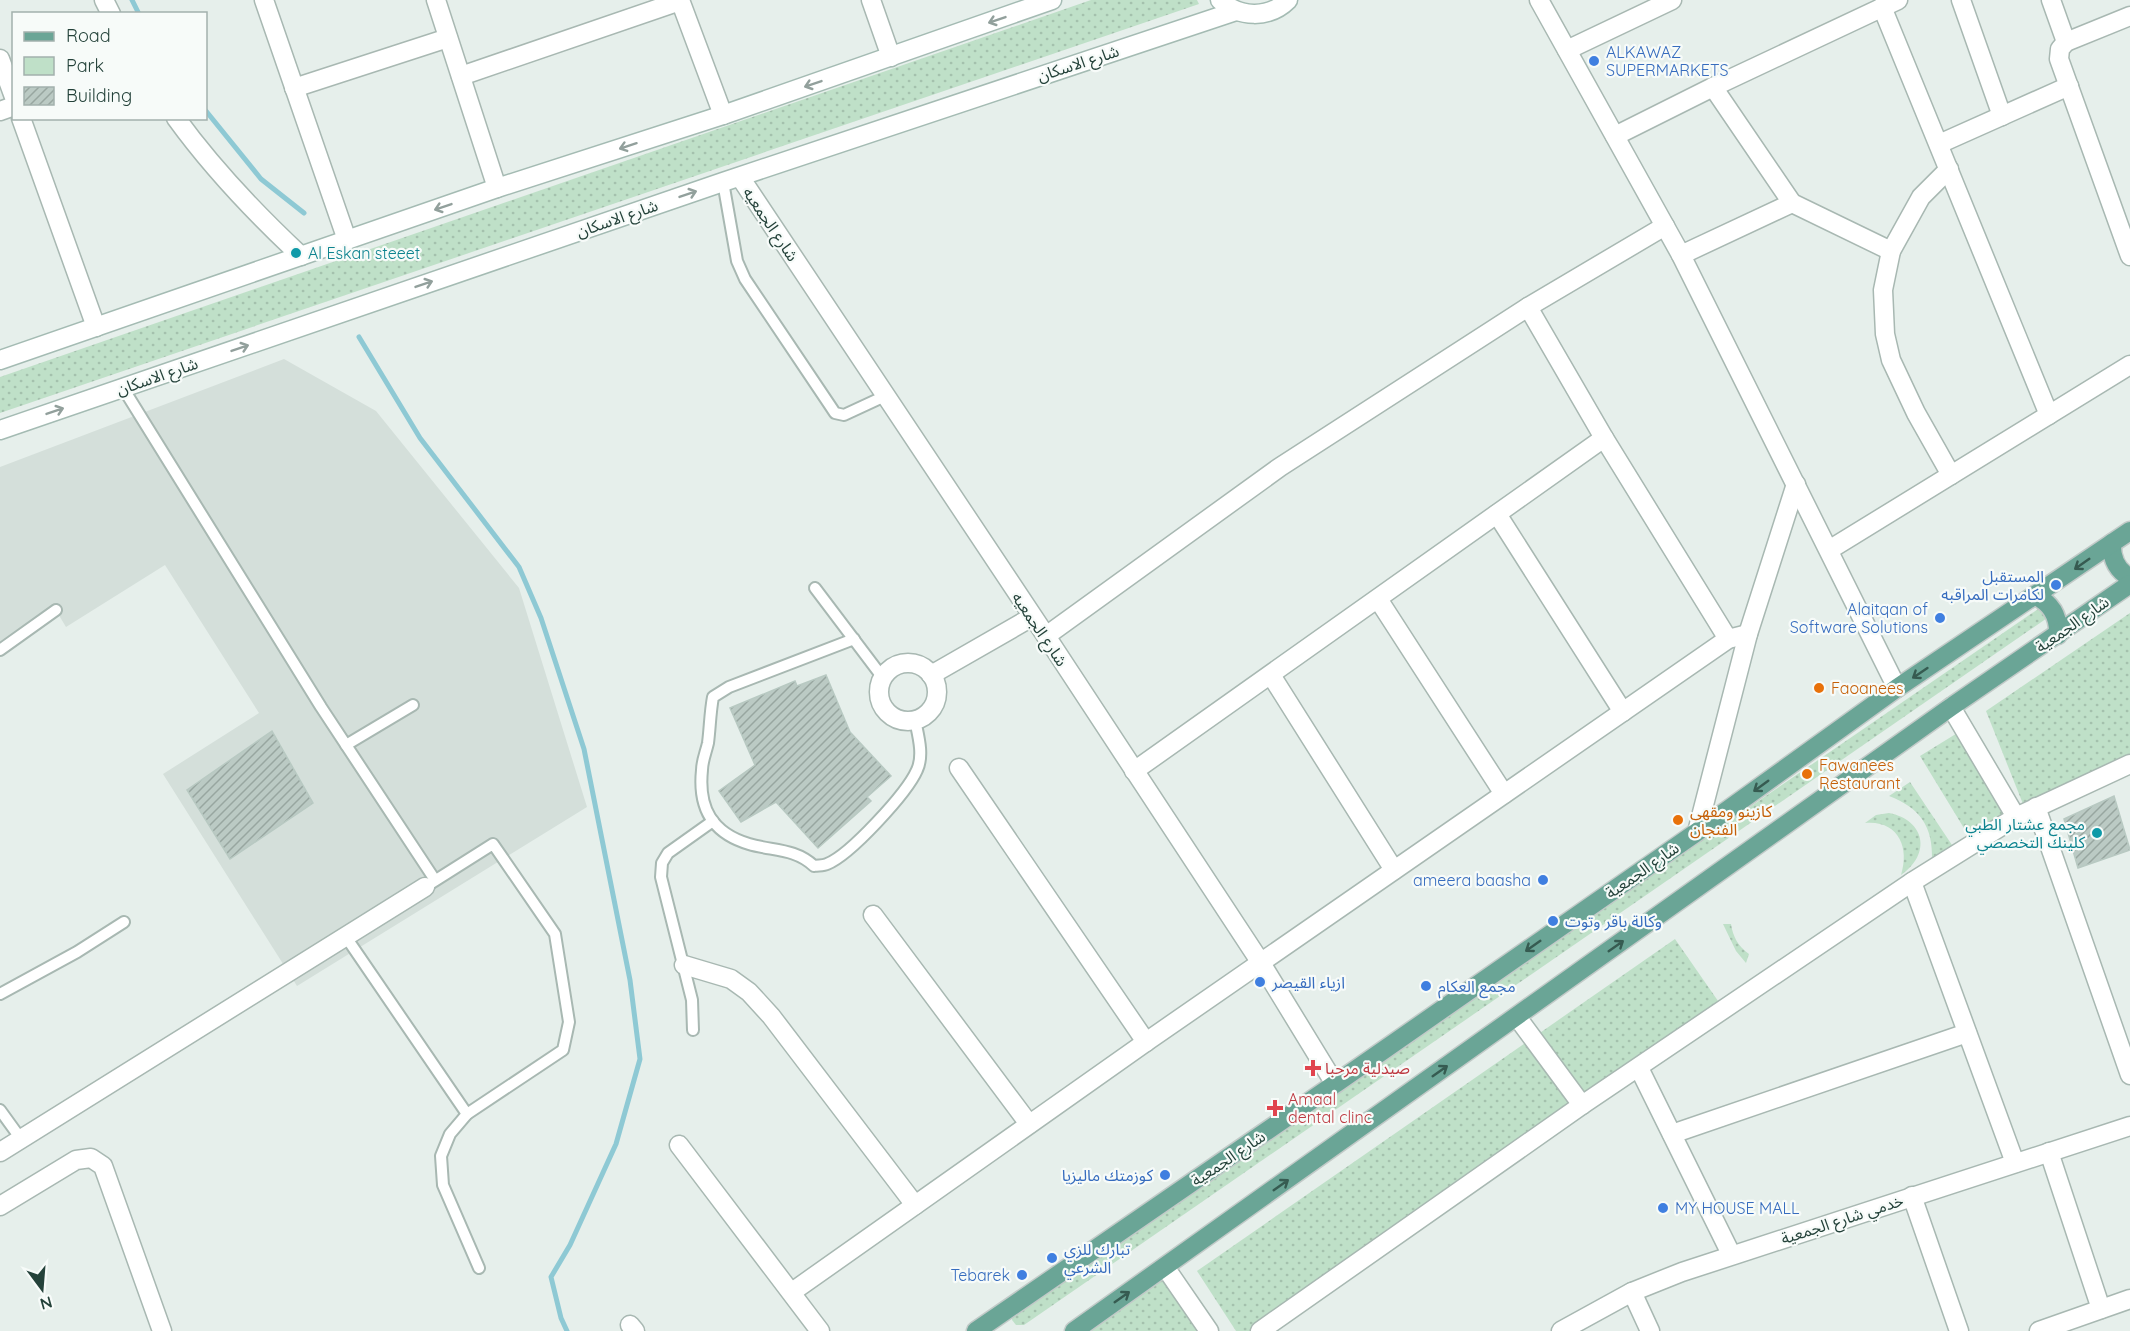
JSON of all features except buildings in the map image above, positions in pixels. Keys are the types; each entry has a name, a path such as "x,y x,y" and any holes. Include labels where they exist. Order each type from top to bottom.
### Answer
{"main road":[{"name":"شارع الجمعية","path":"976,1331 1697,832 1897,688 2130,531"},
{"path":"2112,543 2111,551 2116,566 2130,578"},
{"name":"شارع الجمعية","path":"1074,1331 1951,707 2130,584"},
{"path":"2036,596 2043,599 2054,611 2058,635"},
{"path":"1004,1312 1005,1331"}],"street":[{"path":"264,0 347,240"},
{"path":"436,0 497,188"},
{"path":"871,0 891,57"},
{"path":"0,360 497,188 723,115 891,57 1023,5 1052,0"},
{"path":"1220,0 1236,11 1248,14 1272,11 1288,0"},
{"path":"1539,0 1681,255 1897,688"},
{"path":"1568,50 1672,0"},
{"path":"1961,0 2002,116"},
{"path":"2051,0 2066,42"},
{"path":"461,76 680,1 723,115"},
{"path":"1615,136 1890,4 1939,144 2049,415"},
{"name":"شارع الاسكان","path":"0,430 731,179 1236,11"},
{"path":"2130,16 2066,42 2060,49 2059,59 2130,256"},
{"path":"294,88 448,38"},
{"path":"0,59 12,92"},
{"path":"1939,144 2069,86"},
{"path":"1713,87 1791,203 1891,251"},
{"path":"22,120 96,327"},
{"path":"179,120 223,178 301,256"},
{"path":"1949,169 1921,197 1891,251 1883,290 1885,334 1891,360 1916,413 1951,475"},
{"name":"شارع الجمعيه","path":"731,179 885,396 1046,636 1261,963 1335,1084"},
{"path":"1681,255 1791,203"},
{"path":"1046,636 1280,467 1528,307 1665,226"},
{"path":"1528,307 1604,438 1728,639"},
{"path":"1829,550 2130,365"},
{"path":"1134,771 1604,438"},
{"path":"1697,832 1748,634 1796,484"},
{"path":"1497,514 1623,712"},
{"path":"1378,599 1504,794"},
{"path":"931,675 1032,617"},
{"path":"792,1292 1146,1042 1728,639 1748,634"},
{"path":"903,663 912,663 921,666 931,675 937,689 936,698 927,714 915,720 900,720 891,716 884,709 879,690 883,678 894,667 903,663"},
{"path":"1270,675 1394,870"},
{"path":"1951,707 2016,817"},
{"path":"1260,1331 1582,1106 1912,882 2016,817 2130,764"},
{"path":"959,768 1146,1042"},
{"path":"2036,807 2130,1075"},
{"path":"1912,882 2015,1162"},
{"path":"0,1152 430,884"},
{"path":"873,915 1029,1124"},
{"path":"684,965 731,979 749,992 771,1016 915,1205"},
{"path":"1517,1017 1582,1106"},
{"path":"1672,1134 1967,1033"},
{"path":"1639,1068 1731,1254"},
{"name":"خدمي شارع الجمعية","path":"1562,1331 1632,1292 1731,1254 2130,1126"},
{"path":"679,1144 820,1331"},
{"path":"2049,1152 2101,1309"},
{"path":"0,1206 76,1160 86,1157 100,1162 162,1331"},
{"path":"1912,1196 1959,1331"},
{"path":"1165,1267 1209,1331"},
{"path":"1632,1292 1650,1331"},
{"path":"2039,1331 2130,1299"}],"lane":[{"path":"731,179 737,261 745,279 835,413 844,415 885,396"},
{"path":"123,388 346,744 430,884 493,844 555,934 569,1022 563,1050 467,1114 450,1134 441,1156 443,1185 479,1268"},
{"path":"815,588 883,678"},
{"path":"0,650 56,610"},
{"path":"854,639 729,687 713,697 702,769 704,808 713,821 727,835 748,844 791,852 805,858 814,866 826,865 842,855 891,807 917,770 921,757 915,720"},
{"path":"346,744 413,705"},
{"path":"693,1030 692,1000 661,877 662,863 668,853 713,821"},
{"path":"0,994 77,952 124,922"},
{"path":"346,937 467,1114"},
{"path":"0,1110 21,1139"}],"shaded area":[{"path":"284,359 376,411 519,588 587,807 297,986 163,774 259,713 165,565 66,627 57,612 0,647 0,467"}],"green space":[{"path":"1091,0 1197,0 1199,4 0,413 0,377"},
{"path":"2041,607 2050,616 1024,1325 1016,1325 1012,1320 1013,1313"},
{"path":"2130,613 2130,763 2025,809 1986,711"},
{"path":"1959,732 2013,819 1973,843 1920,756"},
{"path":"1910,782 1952,845 1932,860 1930,837 1922,820 1909,806 1889,796"},
{"path":"1889,813 1910,823 1917,830 1920,839 1917,857 1911,867 1901,875 1904,855 1899,837 1886,826 1865,823 1876,815"},
{"path":"1723,924 1731,924 1737,941 1749,954 1746,963 1736,951"},
{"path":"1675,939 1725,1011 1266,1331 1236,1331 1197,1271"},
{"path":"1162,1275 1206,1331 1081,1331"}],"waterway":[{"path":"132,0 138,12"},
{"path":"207,112 261,179 304,213"},
{"path":"359,337 420,438 519,567 541,618 584,749 630,980 640,1059 616,1144 570,1245 551,1277 561,1318 567,1331"}],"place":[{"name":"ALKAWAZ SUPERMARKETS","path":"1594,61"},
{"name":"Al Eskan steeet","path":"296,253"},
{"name":"المستقبل لكامرات المراقبه","path":"2056,585"},
{"name":"Alaitqan of Software Solutions","path":"1940,618"},
{"name":"Faoanees","path":"1819,688"},
{"name":"Fawanees Restaurant","path":"1807,774"},
{"name":"كازينو ومقهى الفنجان","path":"1678,820"},
{"name":"مجمع عشتار الطبي كلينك التخصصي","path":"2097,833"},
{"name":"ameera baasha","path":"1543,880"},
{"name":"وكالة باقر وتوت","path":"1553,921"},
{"name":"ازياء القيصر","path":"1260,982"},
{"name":"مجمع العكام","path":"1426,986"},
{"name":"صيدلية مرحبا","path":"1313,1068"},
{"name":"Amaal dental clinc","path":"1275,1108"},
{"name":"كوزمتك ماليزيا","path":"1165,1175"},
{"name":"MY HOUSE MALL","path":"1663,1208"},
{"name":"تبارك للزي الشرعي","path":"1052,1258"},
{"name":"Tebarek","path":"1022,1275"}]}
